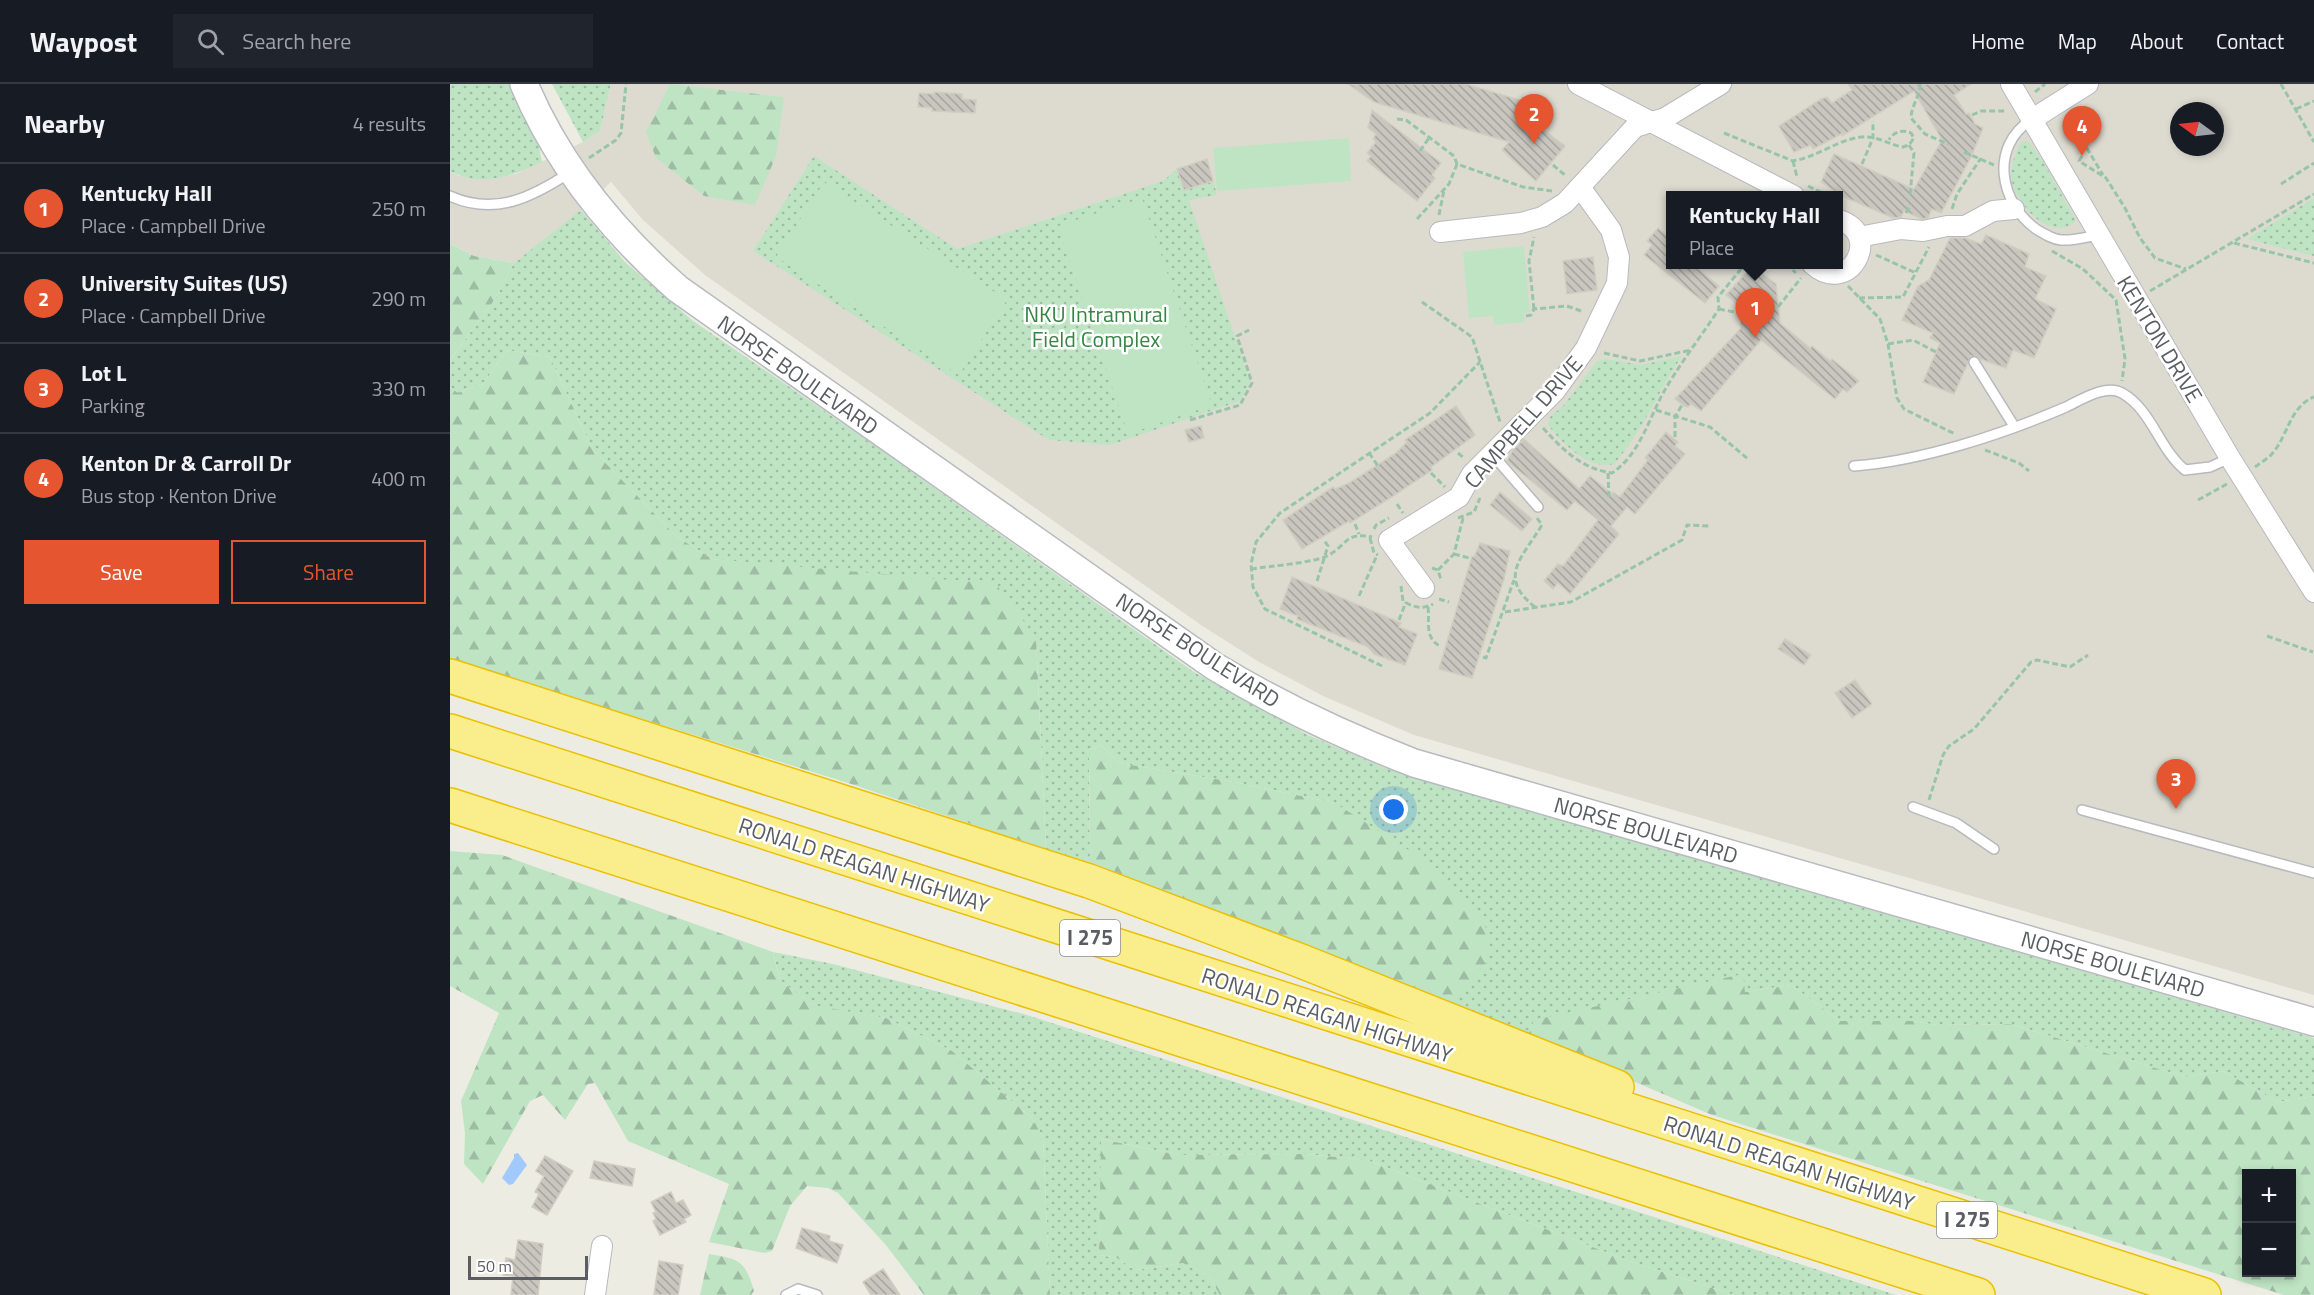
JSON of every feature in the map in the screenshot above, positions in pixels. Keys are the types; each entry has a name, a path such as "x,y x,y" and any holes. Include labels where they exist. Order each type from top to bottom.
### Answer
{"highway":[{"path":"450,676 953,837 1158,906 1613,1085 1731,1145"},
{"name":"RONALD REAGAN HIGHWAY","path":"450,731 1731,1145 2204,1295"},
{"path":"450,805 1978,1295"}],"street":[{"name":"NORSE BOULEVARD","path":"524,84 544,127 580,165 588,197 634,248 698,305 1214,666 1330,729 1414,763 2314,1022"},
{"path":"1578,84 1786,191"},
{"path":"1439,226 1521,223 1537,218 1565,203 1576,184 1635,127 1654,123 1721,84"},
{"name":"KENTON DRIVE","path":"2011,84 2230,458 2314,592"},
{"path":"2031,120 2088,84"},
{"name":"CAMPBELL DRIVE","path":"1383,548 1459,497 1472,474 1555,391 1586,348 1617,284 1619,257 1611,230 1576,184"},
{"path":"1859,237 1901,229 1923,231 1965,226 1993,211 2014,209"},
{"path":"1807,271 1818,270 1835,274 1851,268 1860,254 1859,237 1849,225 1843,222"},
{"path":"1383,548 1430,598"},
{"path":"595,1295 602,1246"}],"lane":[{"path":"2031,120 2022,126 2006,155 2005,181 2014,209 2046,236 2061,240 2098,235"},
{"path":"450,196 479,206 497,206 524,199 546,188 580,165"},
{"path":"1974,363 2014,426"},
{"path":"1854,466 1875,464 1969,441 2100,392 2120,392 2135,403 2173,461 2185,470 2210,467 2230,458"},
{"path":"1492,454 1538,507"},
{"path":"1913,807 1956,823 1994,849"},
{"path":"2082,810 2314,873"},
{"path":"786,1295 798,1289 817,1295"}],"path":[{"path":"580,165 616,140 621,133 626,84"},
{"path":"1920,84 1920,94 1911,111 1911,118 1925,134 1948,144"},
{"path":"2031,95 2045,84"},
{"path":"2281,84 2314,142"},
{"path":"2296,109 2314,101"},
{"path":"1972,115 1981,111 2011,111 2008,120"},
{"path":"2065,111 2155,258 2188,269"},
{"path":"1397,119 1406,120 1454,156 1457,164 1444,189 1439,208 1439,226"},
{"path":"1862,164 1873,138 1873,121"},
{"path":"1909,145 1918,128"},
{"path":"1889,140 1895,133 1901,131 1913,135"},
{"path":"1724,133 1788,161 1796,161 1842,142 1863,137 1889,140 1898,147 1909,145"},
{"path":"1420,151 1430,138"},
{"path":"1909,145 1914,153 1910,195"},
{"path":"1994,165 1995,156"},
{"path":"2082,156 2079,161 2104,177"},
{"path":"1859,298 1903,297 1943,227 1957,194 1980,158"},
{"path":"2281,184 2314,163"},
{"path":"1457,164 1523,187 1560,192"},
{"path":"1553,165 1576,184"},
{"path":"1417,219 1444,189"},
{"path":"2141,291 2151,291 2314,194"},
{"path":"1526,316 1531,315 1534,309 1529,261 1537,218"},
{"path":"2233,242 2314,263"},
{"path":"2050,250 2084,269 2116,300 2125,359 2120,392"},
{"path":"1874,255 1916,273"},
{"path":"1532,414 1565,452 1598,471 1608,473 1620,468 1649,425 1662,395 1719,309 1718,297 1741,269"},
{"path":"1778,307 1807,271"},
{"path":"1835,274 1881,319 1888,344 1897,398 1904,409 2019,463 2029,471"},
{"path":"1422,302 1472,337 1506,440"},
{"path":"1534,309 1568,306 1600,318"},
{"path":"1719,309 1739,313"},
{"path":"1190,420 1240,405 1252,383 1237,336 1249,330"},
{"path":"1888,344 1913,340 1936,352"},
{"path":"1586,348 1640,361 1692,349"},
{"path":"1382,666 1265,609 1253,587 1251,569 1256,542 1280,513 1431,414 1480,362"},
{"path":"2250,471 2271,455 2284,436 2292,416 2307,400 2314,397"},
{"path":"1675,437 1675,417 1682,405"},
{"path":"1656,410 1710,427 1748,459"},
{"path":"1402,431 1406,436"},
{"path":"1369,453 1378,466"},
{"path":"1431,473 1459,497 1463,518 1454,554 1430,598 1429,634 1433,642 1440,646"},
{"path":"1608,473 1609,498"},
{"path":"2198,500 2233,480"},
{"path":"1326,482 1330,486"},
{"path":"1483,657 1486,658 1505,612 1514,571 1542,525 1537,518 1538,507"},
{"path":"1355,524 1359,534 1383,548 1359,596"},
{"path":"1505,612 1571,602 1682,540 1687,525 1709,526"},
{"path":"1251,569 1327,556 1345,541 1359,534"},
{"path":"1317,581 1327,556 1328,546 1324,540"},
{"path":"1454,554 1468,558"},
{"path":"1514,578 1520,595 1535,607"},
{"path":"1430,598 1449,602"},
{"path":"1399,620 1406,602"},
{"path":"2267,636 2313,652"},
{"path":"1926,812 1943,754 1949,746 1974,729 2031,662 2037,660 2070,668 2088,655"}],"shaded area":[{"path":"611,84 2314,84 2314,995 1414,735 1323,696 1259,662 1201,625 705,275 643,220 611,182 577,214 514,263 474,256 450,244 450,171 459,176 491,179 516,174 583,142 600,131"}],"green space":[{"path":"450,84 509,84 539,147 542,162 520,172 496,178 473,179 450,171"},
{"path":"552,84 611,84 600,131 583,142"},
{"path":"670,84 784,97 776,156 755,205 704,196 656,158 646,132"},
{"path":"1349,138 1351,181 1217,191 1213,148"},
{"path":"2028,141 2044,163 2076,221 2066,227 2056,228 2037,219 2021,202 2016,192 2011,176 2013,161 2021,142"},
{"name":"NKU Intramural Field Complex","path":"814,156 957,249 1163,181 1177,169 1207,159 1217,195 1189,200 1250,382 1240,401 1110,445 1049,440 753,251"},
{"path":"824,182 1007,300 959,375 776,257"},
{"path":"1142,198 1212,405 1128,434 1058,226"},
{"path":"2314,198 2314,256 2247,239"},
{"path":"581,210 625,262 692,320 874,445 1194,672 1308,735 1383,767 2314,1038 2314,1096 2278,1102 2223,1071 2185,1077 2011,1024 1936,1025 1914,1021 1840,1021 1791,985 1745,992 1742,975 1528,1036 1450,1004 1335,803 1234,782 1119,763 1101,745 1089,750 1090,862 1046,849 1036,638 789,568 712,559 676,536 592,449 550,357 507,350 483,384 458,393 450,387 450,360 495,299 514,263"},
{"path":"450,244 474,256 514,263 495,299 450,360"},
{"path":"1524,246 1530,312 1524,313 1525,322 1494,325 1493,316 1469,318 1463,252"},
{"path":"507,350 550,357 592,449 676,536 712,559 996,584 1036,638 1046,849 848,783 450,659 450,387 458,393 483,384"},
{"path":"1682,356 1642,425 1614,464 1595,463 1577,454 1548,425 1550,417 1564,405 1597,361 1607,359 1641,365"},
{"path":"1101,745 1119,763 1234,782 1335,803 1438,869 1485,922 1489,959 1450,1004 1090,862 1089,750"},
{"path":"450,851 502,855 773,952 780,980 812,1005 886,1018 952,1051 1031,1117 1043,1137 1050,1295 924,1295 885,1244 838,1193 828,1188 807,1186 790,1206 772,1251 764,1253 709,1242 729,1184 628,1141 595,1083 588,1084 565,1120 543,1095 530,1101 483,1184 464,1164 465,1133 461,1101 499,1013 450,986"},
{"path":"773,952 833,964 1027,1015 1896,1295 1734,1295 1626,1260 1367,1160 1305,1154 1179,1155 1102,1139 1099,1255 1117,1258 1136,1270 1183,1263 1208,1275 1220,1295 1050,1295 1043,1137 1031,1117 952,1051 886,1018 812,1006 780,980"},
{"path":"1743,974 1745,992 1791,985 1840,1021 1914,1021 1936,1025 2011,1024 2185,1077 2223,1071 2278,1102 2314,1096 2314,1295 2284,1295 1712,1115 1528,1036 1534,1020"},
{"path":"1101,1139 1179,1155 1305,1154 1367,1160 1626,1260 1734,1295 1220,1295 1208,1275 1183,1263 1136,1270 1117,1258 1099,1255"},
{"path":"709,1254 734,1260 744,1267 754,1291 751,1295 700,1295"}],"water":[{"path":"518,1153 527,1165 513,1184 509,1185 502,1178 514,1154"}],"building":[{"path":"1348,84 1466,84 1523,101 1522,105 1527,106 1525,110 1541,115 1535,123 1565,146 1536,181 1502,150 1509,142 1374,102"},
{"path":"1848,84 1971,84 1954,95 1966,114 1969,113 1975,124 1983,128 1971,157 1941,213 1932,209 1928,218 1922,219 1904,211 1901,217 1893,218 1843,196 1843,191 1834,191 1821,182 1834,154 1914,189 1942,140 1914,91 1842,136 1845,132 1813,149 1811,145 1794,152 1779,126 1821,99 1827,97 1832,103 1852,90"},
{"path":"934,92 962,94 962,99 976,100 975,113 932,111 932,108 918,107 919,93 934,94"},
{"path":"1372,110 1441,163 1432,175 1435,178 1417,201 1367,161 1371,156 1367,153 1376,142 1373,139 1376,134 1368,128"},
{"path":"1207,159 1213,181 1184,190 1177,169"},
{"path":"1658,228 1666,235 1666,269 1698,269 1719,286 1705,303 1644,255 1652,245 1647,241"},
{"path":"1986,235 2029,254 2025,267 2046,276 2035,299 2056,309 2034,358 2013,350 2006,368 1971,356 1954,394 1923,382 1940,343 1930,338 1933,333 1902,320 1918,286 1929,280 1950,238 1965,238 1981,244"},
{"path":"1593,257 1597,290 1567,294 1563,261"},
{"path":"1749,269 1756,269 1776,284 1780,323 1810,348 1812,346 1830,361 1832,359 1859,381 1847,392 1843,389 1835,399 1761,340 1701,411 1691,404 1688,407 1684,406 1675,399 1741,328 1738,305 1726,295"},
{"path":"1456,406 1475,435 1431,467 1432,470 1390,498 1302,549 1283,520 1333,487 1335,489 1349,483 1396,453 1407,442 1405,440"},
{"path":"1201,426 1204,438 1189,442 1185,430"},
{"path":"1666,432 1678,442 1675,446 1685,454 1635,514 1627,507 1611,526 1619,534 1570,594 1558,583 1553,589 1544,581 1558,564 1563,566 1598,520 1575,501 1567,510 1508,462 1513,450 1524,439 1579,489 1590,476 1612,494 1613,492 1620,497 1648,460 1645,458"},
{"path":"1500,492 1532,519 1522,531 1490,505"},
{"path":"1480,543 1510,551 1504,579 1472,678 1439,669 1472,556 1474,557"},
{"path":"1292,577 1401,623 1399,627 1417,634 1405,665 1374,654 1368,647 1297,619 1298,616 1280,609"},
{"path":"1785,639 1811,655 1804,665 1778,649"},
{"path":"1855,680 1872,704 1852,718 1835,693"},
{"path":"545,1156 573,1171 547,1215 532,1207 539,1194 535,1192 544,1176 536,1171"},
{"path":"594,1161 635,1169 632,1186 590,1178"},
{"path":"671,1192 676,1203 683,1200 691,1215 684,1219 686,1222 660,1235 653,1221 656,1219 653,1213 656,1212 651,1202"},
{"path":"802,1228 830,1236 829,1241 843,1245 837,1263 796,1248"},
{"path":"518,1240 543,1244 538,1295 511,1295 513,1276 503,1275 506,1258 515,1260"},
{"path":"659,1261 683,1265 678,1295 654,1295"},
{"path":"883,1269 900,1295 871,1295 863,1282"}],"place":[{"name":"University Suites (US)","path":"1534,144"},
{"name":"Kenton Dr & Carroll Dr","path":"2082,156"},
{"name":"Kentucky Hall","path":"1755,338"},
{"name":"Lot L","path":"2176,809"}]}
